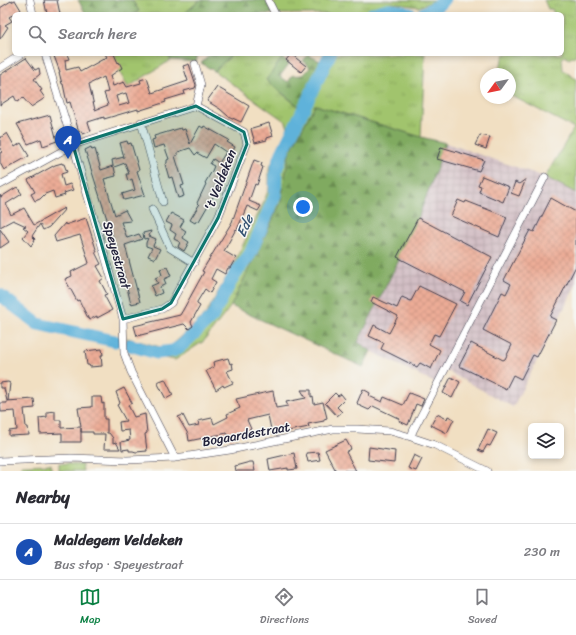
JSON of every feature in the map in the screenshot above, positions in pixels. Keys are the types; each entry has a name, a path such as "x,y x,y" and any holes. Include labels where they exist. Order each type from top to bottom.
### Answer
{"street":[{"path":"30,0 33,12"},
{"path":"268,0 274,12"},
{"path":"0,68 19,56"},
{"name":"Speyestraat","path":"46,56 123,319 124,353 131,372 175,458"},
{"path":"0,185 73,145 141,122 196,106 201,86 195,64"},
{"name":"'t Veldeken","path":"123,319 162,309 171,303 194,264 218,218 247,144 244,132 196,106"},
{"path":"141,122 163,202"},
{"path":"411,437 545,177"},
{"path":"152,209 170,248 194,264"},
{"name":"Bogaardestraat","path":"0,461 71,458 127,460 175,458 230,450 332,429 357,429 390,431 411,437 435,445 487,471"}],"highlighted area":[{"path":"196,106 244,132 247,144 218,218 171,303 162,309 123,319 73,145"}],"shaded area":[{"path":"446,143 545,177 576,193 576,285 513,407 443,369 435,383 358,343 413,232"}],"green space":[{"path":"78,0 132,0 139,11 137,12 85,12"},
{"path":"132,0 200,0 186,12 137,12 139,11"},
{"path":"200,0 266,0 271,12 186,12"},
{"path":"278,0 436,0 419,7 392,3 366,12 277,12 273,4"},
{"path":"544,0 576,0 576,55 569,59 565,56 562,58 563,70 576,79 576,193 545,177 574,128 516,98 516,68 499,68 504,56 564,56 564,12 553,12 552,9 548,9"},
{"path":"110,56 168,56 171,60 128,87"},
{"path":"168,56 198,56 196,62 171,60"},
{"path":"209,56 231,56 214,71 201,63"},
{"path":"231,56 284,56 266,80 301,109 306,100 312,103 327,71 331,56 425,56 421,137 315,105 289,153 281,202 231,306 204,341 175,360 127,350 127,338 168,349 206,314 230,271 263,204 269,188 269,169 288,128 286,122 214,71"},
{"path":"307,56 310,56 324,63 302,109 266,80 282,58 289,64 280,76 288,82 293,75 301,75 310,67 303,61"},
{"path":"315,105 421,137 446,143 413,232 358,342 371,351 363,367 231,306 281,202 289,153"},
{"path":"59,463 82,465 83,471 59,471"},
{"path":"51,464 51,471 22,471 21,465"}],"building":[{"path":"15,0 21,10 18,12 12,12 12,15 9,17 12,21 5,25 8,27 0,39 0,8"},
{"path":"44,0 57,0 60,12 47,12"},
{"path":"54,56 68,56 69,59 65,60 66,70 78,67 80,72 107,57 106,56 115,56 122,68 110,76 113,86 124,82 127,87 141,83 140,80 147,78 152,93 188,81 183,66 189,64 196,85 195,88 184,91 185,94 165,100 166,102 138,111 138,109 88,122 91,131 83,134 82,131 79,132 70,102 67,103 60,72","holes":["104,77 108,92 104,93 108,105 95,110 89,84","126,93 129,103 119,106 116,96"]},
{"path":"289,56 294,56 306,66 301,72 286,60"},
{"path":"26,58 35,70 39,68 40,74 34,79 42,90 40,91 45,98 31,107 23,98 17,102 14,96 0,105 0,75"},
{"path":"217,87 249,106 241,122 228,116 207,101"},
{"path":"50,115 57,141 43,146 41,139 28,144 17,124"},
{"path":"269,123 273,136 267,138 267,140 255,143 251,129"},
{"path":"200,126 203,128 204,126 229,140 227,142 235,147 223,169 225,170 214,189 217,190 199,221 197,220 195,223 190,220 199,205 197,203 214,166 210,164 213,159 219,163 226,152 214,144 206,158 197,153 195,155 190,148 178,152 178,155 175,156 184,185 181,186 184,196 178,198 172,177 169,178 165,164 169,159 164,145 154,148 152,140 155,139 154,136 181,128 182,130 185,129 190,144"},
{"path":"7,133 15,147 21,143 29,156 4,170 0,163 0,153 2,152 0,148 0,138"},
{"path":"480,135 490,137 486,149 475,145"},
{"path":"127,141 128,144 131,143 139,170 137,171 145,195 124,200 122,194 135,190 132,179 128,181 126,174 129,174 125,163 114,167 116,176 104,179 115,215 125,210 131,221 121,222 127,238 139,234 142,239 125,245 140,302 131,304 121,263 85,150 91,147 92,150 95,149 101,170 113,166 112,160 124,157 120,143"},
{"path":"441,147 484,160 479,171 437,159"},
{"path":"254,160 262,163 261,166 263,167 257,185 255,184 249,201 261,206 258,211 247,206 237,230 236,229 224,251 236,258 225,274 216,269 211,279 216,282 210,293 205,289 197,302 200,306 191,322 193,326 189,329 184,324 137,336 134,326 180,315 204,272 202,271 232,222"},
{"path":"62,163 64,164 67,172 61,174 64,186 70,184 73,190 64,193 65,195 55,198 53,191 45,194 40,199 35,201 31,194 35,192 28,180 55,165"},
{"path":"482,176 509,187 503,202 479,192 481,186 478,185"},
{"path":"526,179 519,196 511,193 515,182 519,184"},
{"path":"17,187 22,194 6,204 11,215 24,208 34,225 64,208 65,209 49,227 43,230 40,224 32,236 35,239 31,246 23,237 28,231 23,227 26,226 13,220 0,227 0,195 1,197"},
{"path":"551,198 576,212 576,266 550,317 556,320 537,357 533,355 521,379 513,375 506,389 459,366 471,343 503,360 505,359 512,345 483,330 502,292 506,294 511,284 504,280 530,230 534,232"},
{"path":"458,200 465,203 466,201 507,217 499,237 451,216"},
{"path":"171,213 184,220 180,227 186,231 183,238 189,242 184,251 178,247 180,242 174,239 176,234 170,230 172,225 166,222"},
{"path":"86,218 97,252 95,252 101,264 97,266 104,278 100,281 107,294 104,295 112,310 97,318 97,316 89,320 79,300 77,301 65,279 72,276 71,272 89,263 80,235 56,242 54,236 65,223 65,225"},
{"path":"418,218 492,257 467,305 460,301 465,292 397,257"},
{"path":"0,229 9,242 0,248"},
{"path":"151,231 149,236 156,239 153,246 160,249 155,259 148,256 152,248 146,246 148,238 144,239 143,233"},
{"path":"167,267 171,276 164,279 166,284 160,287 162,293 155,296 151,286 158,283 155,278 162,275 160,269"},
{"path":"419,286 456,304 439,336 434,334 429,344 440,350 431,369 420,363 417,367 381,349 384,343 369,336 374,325 389,333 398,316 371,302 373,297 397,308 402,297 411,301"},
{"path":"102,349 102,366 90,367 87,365 85,351"},
{"path":"228,358 230,364 232,363 233,369 227,371 233,383 224,387 223,385 216,390 206,371 214,367 213,362"},
{"path":"451,377 460,382 452,398 443,393"},
{"path":"165,379 173,395 166,399 157,382"},
{"path":"0,383 10,383 7,401 4,388 0,388"},
{"path":"124,388 132,403 128,405 134,417 145,414 147,451 136,452 129,451 129,449 122,450 121,442 130,440 129,430 120,431 119,422 126,421 117,405 120,403 116,392"},
{"path":"363,389 370,393 369,396 382,402 384,397 403,405 409,393 424,399 421,406 416,404 408,425 399,421 400,419 373,406 369,410 358,405 357,403"},
{"path":"301,390 311,390 311,397 313,396 314,404 323,402 327,418 324,419 324,421 308,424 309,427 272,434 268,415 247,420 251,429 230,440 227,433 189,441 188,434 178,417 183,415 189,427 199,425 198,421 212,418 214,424 228,417 227,414 240,408 236,399 273,391 276,408 288,406 286,402 306,398"},
{"path":"335,393 338,396 341,394 345,399 337,407 342,412 337,416 325,403"},
{"path":"92,397 101,397 102,404 104,403 104,419 107,419 107,433 109,433 113,438 113,443 116,442 120,449 104,449 105,434 81,432 81,442 62,442 62,433 40,434 39,418 47,417 47,412 55,411 55,420 61,420 61,428 81,427 78,408 92,407"},
{"path":"34,399 35,408 24,409 26,427 28,427 29,435 9,436 9,431 17,430 15,411 1,412 0,403"},
{"path":"437,414 447,419 448,416 454,419 447,433 431,425"},
{"path":"488,429 497,433 490,446 487,445 483,452 478,450"},
{"path":"346,440 351,449 346,452 356,471 336,471 325,450"},
{"path":"369,447 395,451 394,463 368,460"},
{"path":"318,452 320,460 308,462 306,453"},
{"path":"294,453 297,469 288,470 288,468 270,471 268,459"},
{"path":"414,455 422,459 416,471 408,468"},
{"path":"253,462 255,471 236,471 235,466"}],"waterway":[{"name":"Ede","path":"426,12 444,0"},
{"name":"Ede","path":"378,12 382,10 395,10 402,12"},
{"name":"Ede","path":"130,345 157,353 173,351 181,346 212,317 235,274 250,254 275,196 276,170 282,153 329,56"},
{"name":"Ede","path":"0,295 38,324 115,341"}],"place":[{"name":"Maldegem Veldeken","path":"68,159"}]}
